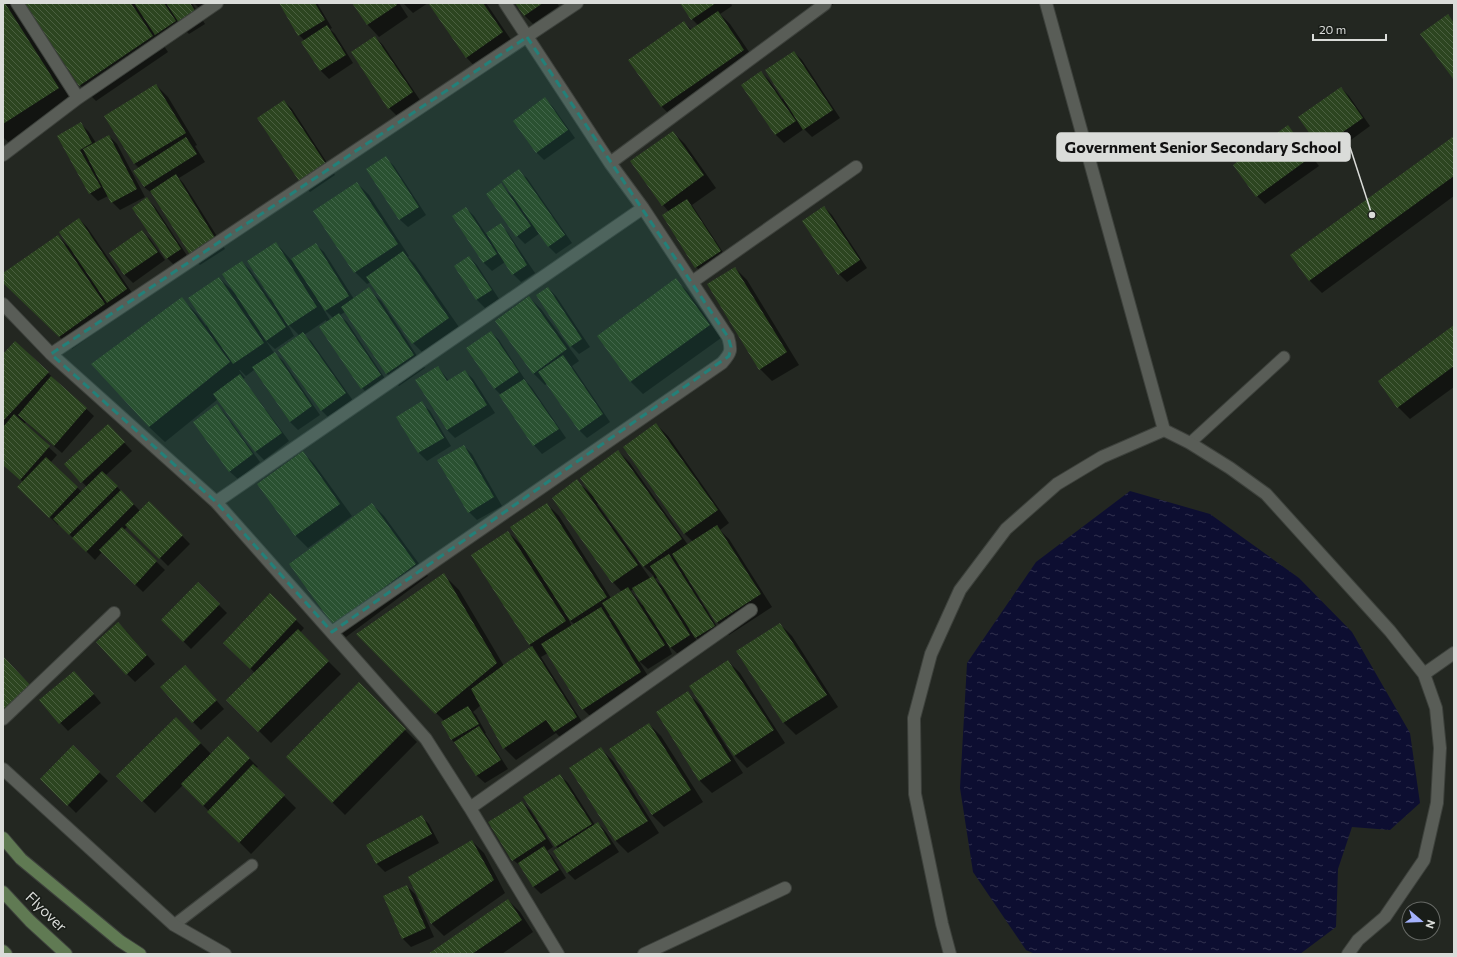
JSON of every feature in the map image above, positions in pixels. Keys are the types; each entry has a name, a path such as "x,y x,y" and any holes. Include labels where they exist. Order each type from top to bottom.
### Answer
{"street":[{"path":"17,3 78,98"},
{"path":"3,155 78,98 217,3"},
{"path":"332,632 722,363 729,356 731,347 728,337 643,208 610,163 505,3"},
{"path":"51,354 577,3"},
{"path":"1046,3 1164,430 1190,443 1230,468 1266,494 1390,631 1424,674 1436,708 1440,748 1437,803 1424,860 1385,917 1358,940 1348,954"},
{"path":"610,163 825,4"},
{"path":"692,282 856,167"},
{"path":"216,502 643,208"},
{"path":"3,304 51,354 216,502 426,739 470,808 558,954"},
{"path":"950,954 942,924 915,794 914,718 930,654 960,590 1006,529 1057,484 1102,457 1164,430"},
{"path":"470,808 751,610"},
{"path":"3,718 114,613"},
{"path":"1424,674 1454,653"},
{"path":"3,768 174,925 225,954"},
{"path":"3,838 22,859 120,941 140,954"},
{"path":"644,954 785,888"},
{"name":"Flyover","path":"3,892 30,922 66,954"},
{"path":"3,951 6,954"}],"lane":[{"path":"1190,443 1284,357"},
{"path":"174,925 252,865"}],"highlighted area":[{"path":"527,37 728,337 731,347 729,356 332,632 216,502 51,354"}],"water":[{"path":"1130,491 1210,514 1299,578 1352,632 1410,733 1420,803 1390,830 1352,827 1338,869 1336,927 1300,954 1035,954 1026,950 973,872 960,788 967,663 1036,562"}],"building":[{"path":"3,3 5,3 59,88 3,124"},
{"path":"24,3 131,3 153,36 79,86"},
{"path":"134,3 164,3 176,21 155,35"},
{"path":"166,3 190,3 198,15 181,26"},
{"path":"279,3 315,3 325,20 298,36"},
{"path":"352,3 396,3 397,5 367,25"},
{"path":"428,3 483,3 503,32 466,58"},
{"path":"515,3 543,3 524,16"},
{"path":"680,3 716,3 691,20"},
{"path":"718,11 744,50 661,107 628,60 684,21 690,30"},
{"path":"1448,14 1454,23 1454,80 1420,34"},
{"path":"327,25 346,55 320,71 301,42"},
{"path":"375,36 413,92 388,109 351,52"},
{"path":"794,51 833,110 803,130 765,70"},
{"path":"761,71 796,121 775,135 741,85"},
{"path":"156,84 186,133 134,164 104,116"},
{"path":"1341,87 1363,118 1320,148 1298,117"},
{"path":"545,97 568,130 536,153 513,121"},
{"path":"284,100 328,167 301,184 257,118"},
{"path":"81,122 92,143 80,150 101,187 89,194 57,136"},
{"path":"1288,125 1311,157 1256,197 1233,165"},
{"path":"673,131 704,175 662,206 630,161"},
{"path":"109,135 137,189 111,203 83,149"},
{"path":"1454,136 1454,176 1309,281 1290,255"},
{"path":"186,137 197,154 144,187 133,171"},
{"path":"386,156 419,207 399,220 366,169"},
{"path":"519,169 565,235 548,247 502,181"},
{"path":"176,174 217,241 192,258 150,191"},
{"path":"357,182 398,244 354,273 313,211"},
{"path":"501,183 531,226 516,237 486,194"},
{"path":"147,197 181,249 166,259 132,208"},
{"path":"687,199 721,251 695,268 662,215"},
{"path":"824,206 860,260 838,275 802,221"},
{"path":"466,207 497,254 483,263 452,216"},
{"path":"79,218 127,289 107,303 59,232"},
{"path":"501,223 527,265 512,275 486,233"},
{"path":"142,230 158,252 124,275 109,253"},
{"path":"58,235 105,304 59,337 3,283 3,273"},
{"path":"276,242 317,307 288,326 247,261"},
{"path":"316,243 349,296 325,311 291,259"},
{"path":"403,251 449,318 412,344 366,277"},
{"path":"469,256 492,290 476,300 454,266"},
{"path":"242,261 286,327 266,341 222,274"},
{"path":"735,267 787,352 759,370 707,284"},
{"path":"219,277 264,343 233,364 188,298"},
{"path":"676,278 710,325 630,382 597,336"},
{"path":"369,287 414,355 386,374 341,307"},
{"path":"548,287 582,339 570,347 536,295"},
{"path":"529,296 567,349 533,374 495,321"},
{"path":"182,297 230,362 149,427 91,364"},
{"path":"339,313 381,375 361,389 319,327"},
{"path":"1454,325 1454,366 1397,408 1378,381"},
{"path":"491,331 519,372 494,389 466,348"},
{"path":"303,332 346,393 321,411 278,350"},
{"path":"15,341 49,372 3,421 3,354"},
{"path":"275,352 312,406 290,422 252,367"},
{"path":"563,355 603,414 579,431 538,372"},
{"path":"438,366 447,381 465,370 487,405 447,430 415,380"},
{"path":"240,374 282,433 255,452 213,394"},
{"path":"51,376 87,408 54,446 18,415"},
{"path":"524,379 559,429 533,446 499,395"},
{"path":"422,401 444,438 418,453 396,417"},
{"path":"217,404 253,454 229,472 193,422"},
{"path":"14,414 50,446 20,480 3,465 3,427"},
{"path":"656,423 718,510 684,534 623,447"},
{"path":"108,424 125,442 81,483 64,464"},
{"path":"464,445 494,497 468,513 437,460"},
{"path":"618,450 682,539 643,567 580,478"},
{"path":"303,451 340,504 295,536 257,484"},
{"path":"46,457 78,487 49,518 17,487"},
{"path":"102,471 118,486 69,535 53,519"},
{"path":"577,479 638,565 612,583 552,498"},
{"path":"121,490 134,504 86,552 72,538"},
{"path":"149,501 183,535 159,559 125,525"},
{"path":"372,503 416,564 333,625 289,564"},
{"path":"547,503 607,597 570,621 510,527"},
{"path":"717,525 761,594 716,623 672,554"},
{"path":"122,527 157,561 135,585 99,550"},
{"path":"508,531 566,621 529,645 471,555"},
{"path":"669,554 715,626 695,638 650,566"},
{"path":"444,573 497,663 435,714 356,634"},
{"path":"653,576 690,635 670,648 632,588"},
{"path":"198,582 220,604 183,642 161,620"},
{"path":"628,587 665,645 639,662 602,603"},
{"path":"270,593 297,619 250,669 223,643"},
{"path":"601,607 641,672 582,710 541,644"},
{"path":"118,622 147,655 126,675 96,642"},
{"path":"780,623 827,695 783,723 736,651"},
{"path":"298,629 329,661 258,732 226,700"},
{"path":"532,646 577,717 554,732 546,720 503,749 471,689"},
{"path":"3,656 31,686 3,711"},
{"path":"728,660 774,730 734,756 689,686"},
{"path":"185,665 217,700 192,723 160,687"},
{"path":"74,671 94,694 59,724 39,700"},
{"path":"359,682 406,729 332,803 286,757"},
{"path":"688,691 731,761 699,781 656,712"},
{"path":"468,706 479,724 451,740 441,722"},
{"path":"176,717 201,743 142,802 116,776"},
{"path":"649,723 691,790 652,815 609,749"},
{"path":"479,726 501,760 476,776 454,742"},
{"path":"228,736 250,758 203,806 181,784"},
{"path":"73,745 100,772 67,806 40,779"},
{"path":"601,747 648,821 615,841 569,768"},
{"path":"253,764 285,795 239,843 207,812"},
{"path":"560,774 592,824 555,847 523,797"},
{"path":"522,801 546,839 512,861 488,822"},
{"path":"422,815 432,834 376,864 366,845"},
{"path":"598,822 611,844 567,873 553,851"},
{"path":"472,840 494,880 431,924 408,877"},
{"path":"544,846 559,870 533,887 518,863"},
{"path":"407,885 426,928 402,939 383,896"},
{"path":"508,899 522,920 472,954 428,954"}],"place":[{"name":"Government Senior Secondary School","path":"1372,215"}]}
